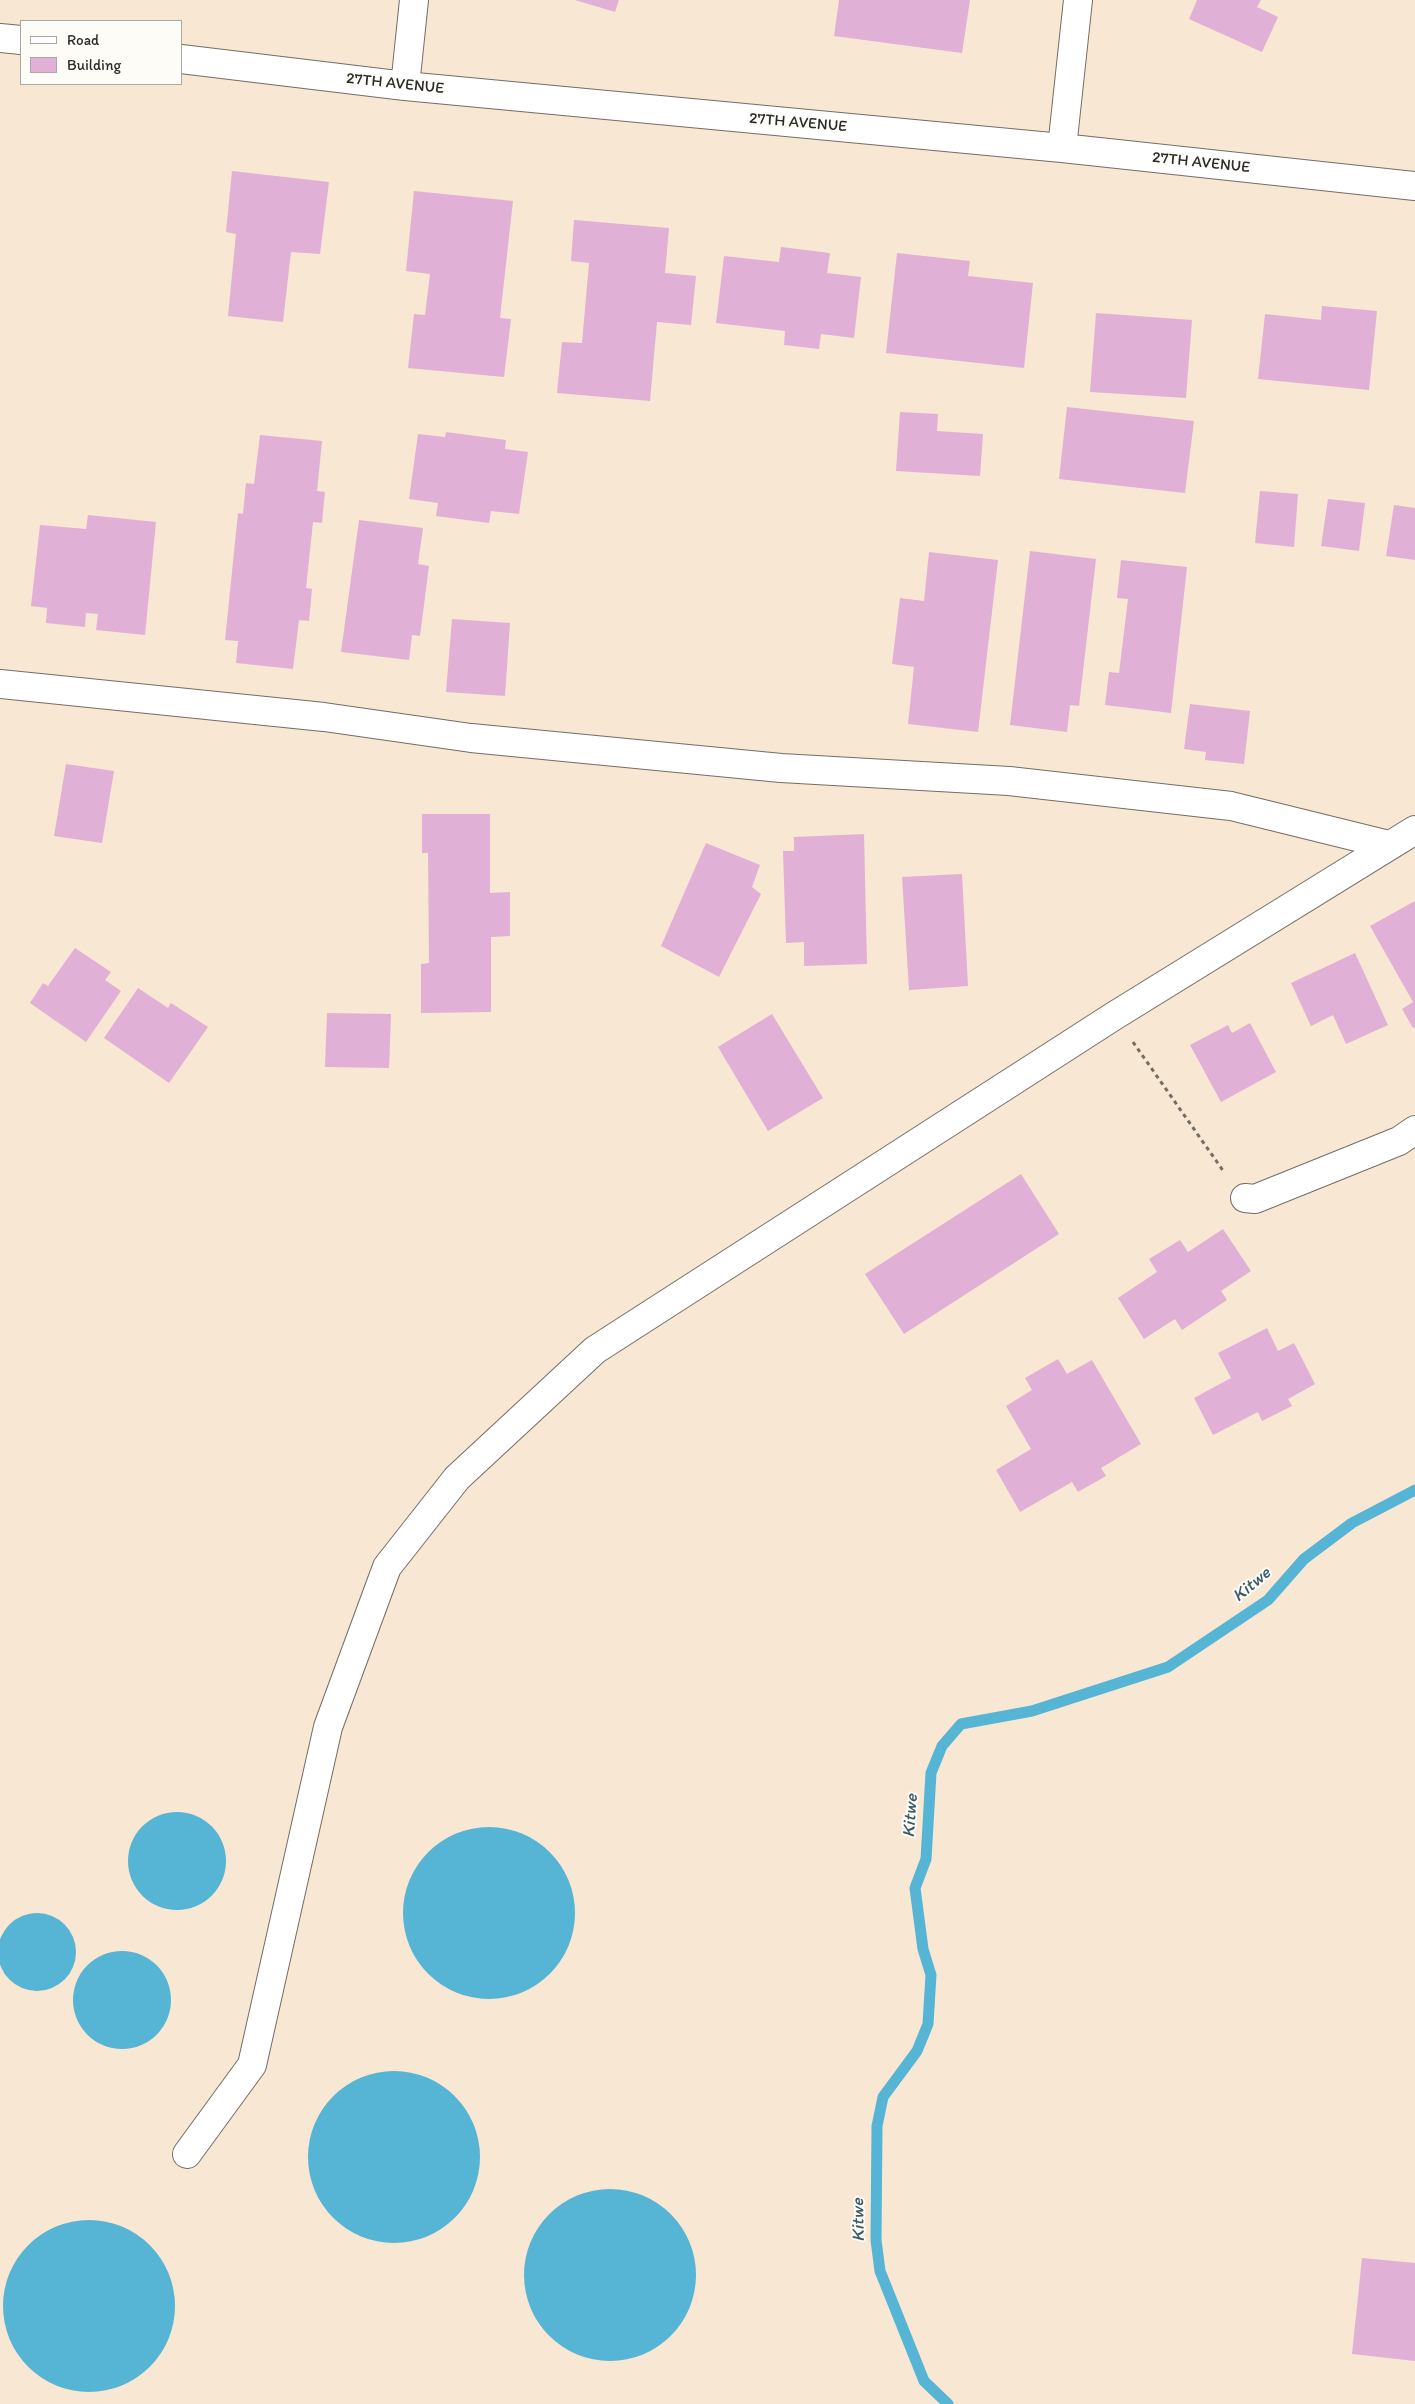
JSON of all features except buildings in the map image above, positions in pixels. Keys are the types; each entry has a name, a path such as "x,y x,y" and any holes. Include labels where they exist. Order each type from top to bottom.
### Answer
{"street":[{"path":"405,86 414,0"},
{"path":"1062,148 1078,0"},
{"path":"0,38 20,40"},
{"name":"27TH AVENUE","path":"182,59 405,86 1062,148 1415,186"},
{"path":"0,684 324,717 471,738 781,768 1009,781 1222,805 1389,846"},
{"path":"187,2154 252,2065 328,1727 387,1567 457,1478 595,1350 1114,1016 1415,830"},
{"path":"1245,1198 1255,1200 1399,1141 1415,1130"}],"path":[{"path":"1114,1016 1240,1194 1245,1198"}],"water":[{"path":"177,1812 187,1813 204,1820 218,1834 225,1851 225,1871 218,1888 204,1902 187,1909 177,1910 167,1909 150,1902 136,1888 129,1871 128,1861 129,1851 136,1834 150,1820 167,1813"},
{"path":"489,1827 506,1829 522,1834 550,1852 568,1880 573,1896 575,1913 573,1930 568,1946 550,1974 522,1992 506,1997 489,1999 472,1997 456,1992 428,1974 410,1946 405,1930 403,1913 405,1896 410,1880 428,1852 456,1834 472,1829"},
{"path":"29,1914 45,1914 59,1920 69,1930 75,1944 75,1960 69,1974 59,1984 45,1990 29,1990 15,1984 5,1974 -1,1960 -1,1944 5,1930 15,1920"},
{"path":"122,1951 132,1952 149,1959 163,1973 170,1990 170,2010 163,2027 149,2041 132,2048 122,2049 112,2048 95,2041 81,2027 74,2010 73,2000 74,1990 81,1973 95,1959 112,1952"},
{"path":"394,2071 411,2073 427,2078 455,2096 473,2124 478,2140 480,2157 478,2174 473,2190 455,2218 427,2236 411,2241 394,2243 377,2241 361,2236 333,2218 315,2190 310,2174 308,2157 310,2140 315,2124 333,2096 361,2078 377,2073"},
{"path":"610,2189 627,2191 643,2196 671,2214 689,2242 694,2258 696,2275 694,2292 689,2308 671,2336 643,2354 627,2359 610,2361 593,2359 577,2354 549,2336 531,2308 526,2292 524,2275 526,2258 531,2242 549,2214 577,2196 593,2191"},
{"path":"89,2220 106,2222 122,2227 150,2245 168,2273 173,2289 175,2306 173,2323 168,2339 150,2367 122,2385 106,2390 89,2392 72,2390 56,2385 28,2367 10,2339 5,2323 3,2306 5,2289 10,2273 28,2245 56,2227 72,2222"}],"waterway":[{"name":"Kitwe","path":"948,2404 924,2381 880,2271 876,2240 877,2126 883,2097 917,2051 928,2024 931,1975 923,1949 915,1888 926,1859 931,1773 942,1746 961,1724 1032,1711 1168,1667 1268,1600 1304,1559 1352,1523 1415,1490"}]}
